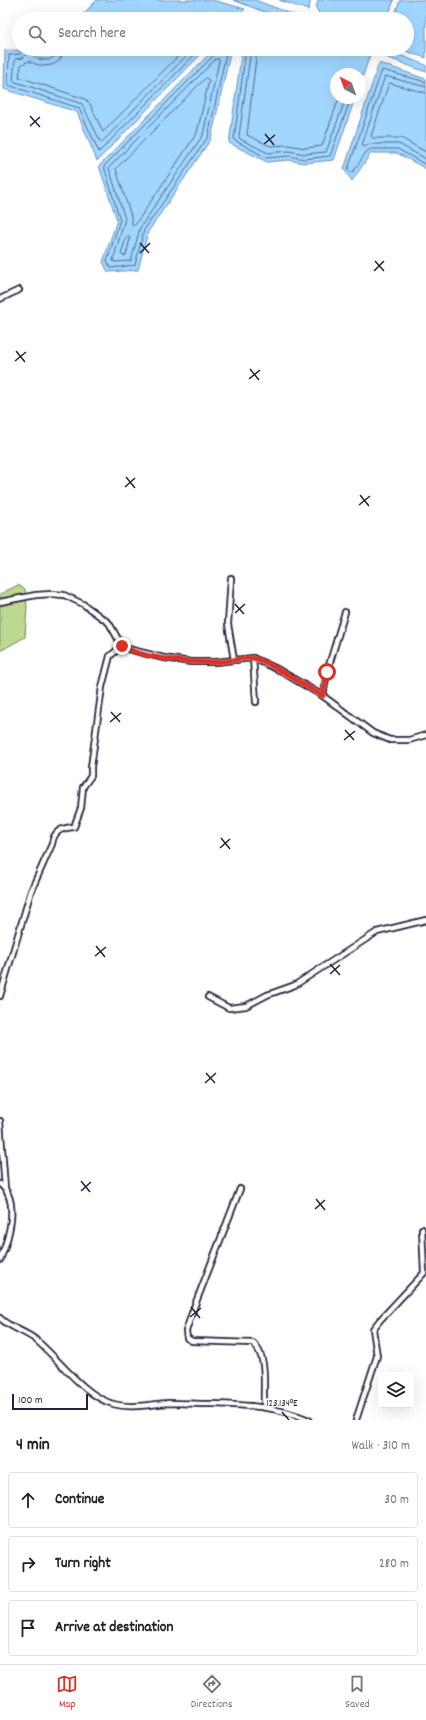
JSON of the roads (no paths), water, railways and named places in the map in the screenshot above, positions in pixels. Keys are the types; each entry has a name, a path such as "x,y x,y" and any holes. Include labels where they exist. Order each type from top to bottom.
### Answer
{"street":[{"path":"0,299 19,290"},
{"path":"231,578 228,624 234,660"},
{"path":"0,602 36,595 64,595 83,604 109,623 122,646 128,649 164,658 191,662 216,662 253,658 277,669 323,696 373,732 390,740 409,740 426,735"},
{"path":"323,696 327,672 345,612"},
{"path":"0,996 30,891 52,844 55,832 62,828 74,828 81,808 83,787 92,776 91,766 102,687 110,656 122,646"},
{"path":"253,658 256,702"},
{"path":"208,997 229,1008 246,1006 267,995 295,985 376,932 426,920"},
{"path":"0,1121 5,1188 11,1216 10,1230 0,1260"},
{"path":"0,1184 5,1188"},
{"path":"240,1190 186,1331 187,1338 192,1341 253,1343 259,1348 262,1359 264,1403 268,1407"},
{"path":"356,1420 377,1356 373,1330 380,1320 424,1273 422,1229"},
{"path":"0,1318 6,1324 22,1331 36,1340 79,1382 113,1404 134,1406 169,1403 268,1407 309,1420"}],"water":[{"path":"97,0 213,0 245,9 242,12 85,12"},
{"path":"233,0 255,0 287,12 265,12"},
{"path":"279,0 311,0 308,10"},
{"path":"318,0 394,0 390,12 318,12 316,8"},
{"path":"400,0 426,0 426,58 414,54 414,12 396,12"},
{"path":"5,50 12,50 12,56 199,56 97,161 77,112 4,89"},
{"path":"207,56 229,56 211,139 148,232 138,270 108,272 103,262 117,220 99,166"},
{"path":"241,56 370,56 366,68 330,68 330,104 353,104 334,160 304,163 289,160 267,162 229,143"},
{"path":"383,56 402,56 426,65 426,72"},
{"path":"379,63 426,79 426,169 397,153 371,153 352,181 344,169"}]}
